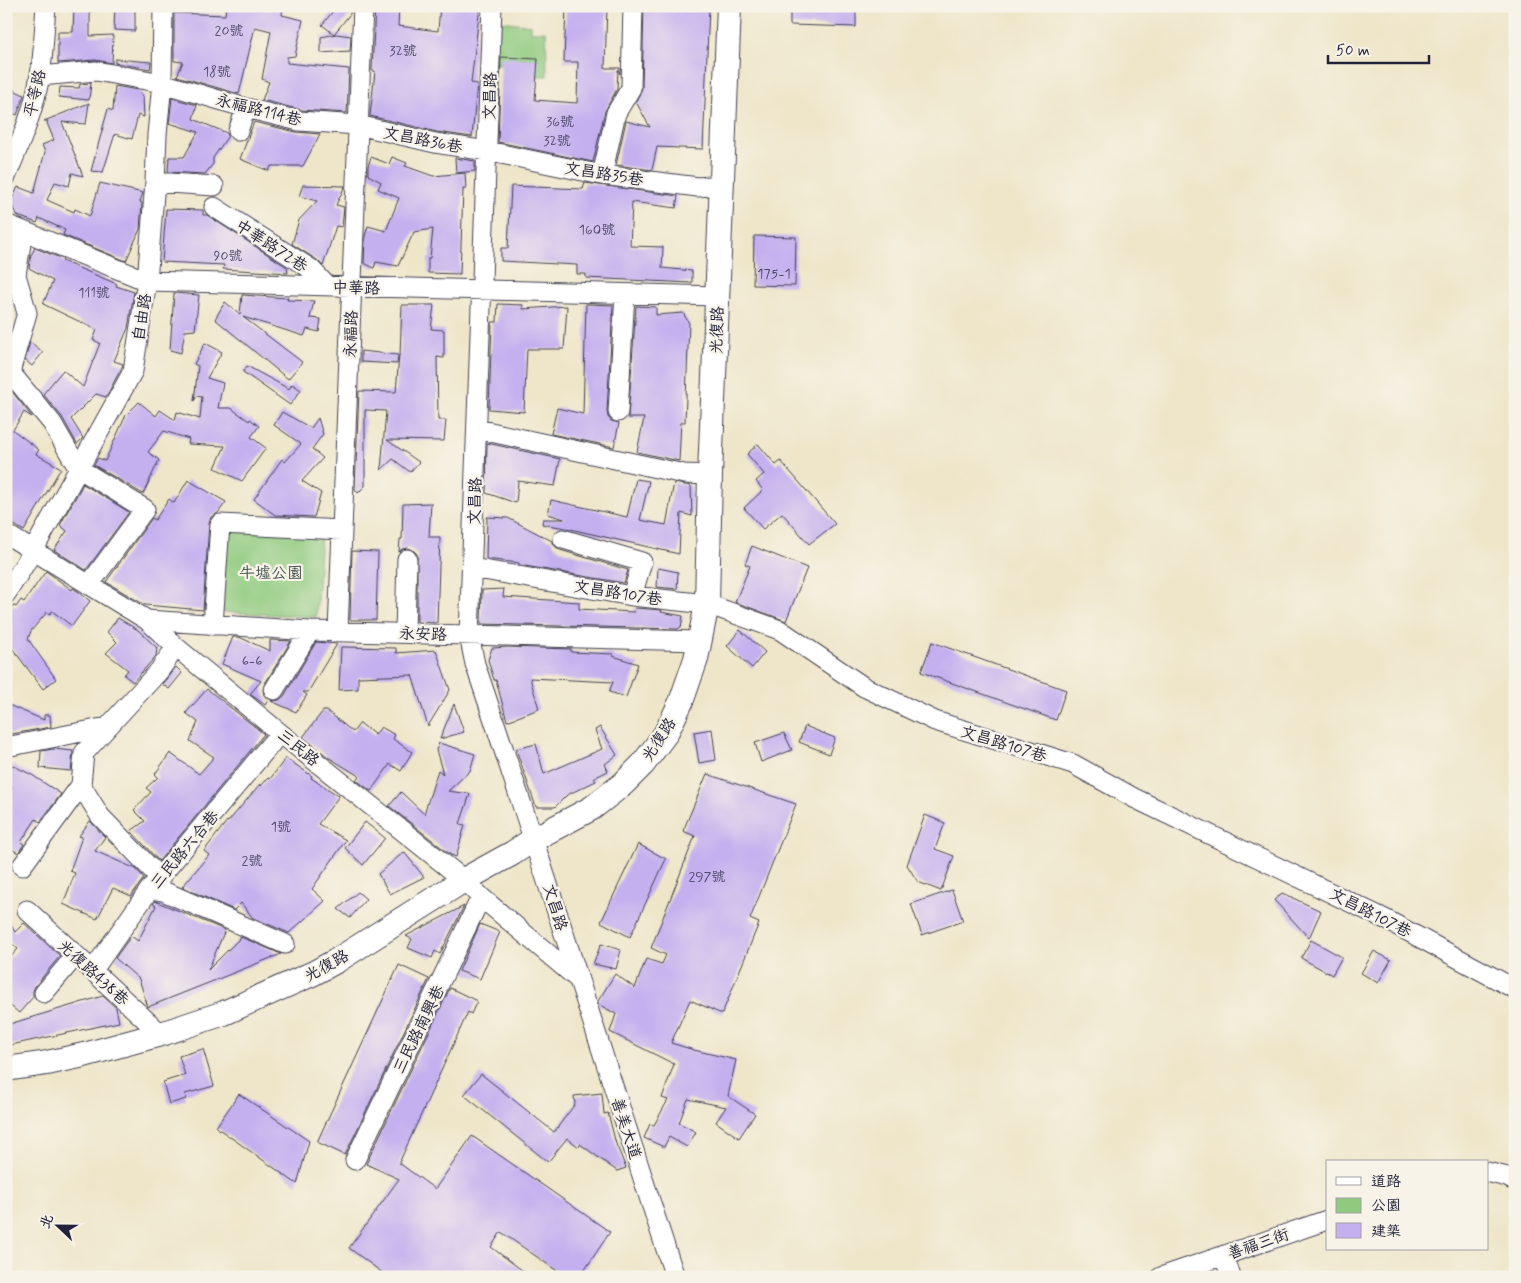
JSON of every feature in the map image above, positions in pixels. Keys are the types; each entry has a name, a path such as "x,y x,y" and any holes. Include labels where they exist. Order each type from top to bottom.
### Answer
{"main road":[{"name":"光復路","path":"6,1070 84,1055 161,1034 224,1013 314,973 464,880 513,853 534,838 592,808 623,784 643,764 666,732 681,702 696,659 707,604 710,475 729,6"}],"street":[{"name":"平等路","path":"6,177 27,125 40,76 46,6"},
{"name":"自由路","path":"6,594 34,551 133,371 147,281 162,83 163,6"},
{"name":"永福路","path":"338,631 363,6"},
{"name":"文昌路","path":"492,6 469,634 475,664 534,838 578,979"},
{"path":"602,175 616,113 631,88 633,6"},
{"name":"永福路114巷","path":"40,76 96,71 162,83 246,108 299,121 358,125"},
{"path":"238,131 246,108"},
{"name":"文昌路36巷","path":"358,125 435,143 487,151"},
{"name":"文昌路35巷","path":"487,151 602,175 698,187 721,185"},
{"path":"155,182 214,186"},
{"name":"中華路72巷","path":"214,207 311,269 327,286"},
{"path":"15,228 16,275 27,314 10,372 52,423 78,468 145,509 89,585"},
{"name":"中華路","path":"15,228 147,281 718,296"},
{"path":"618,412 625,294"},
{"path":"477,429 684,474 710,475"},
{"path":"213,625 220,524 342,530"},
{"name":"三民路","path":"6,534 147,620 176,647 280,733 464,880 481,897 578,979"},
{"path":"563,539 642,562 632,596"},
{"path":"404,632 407,559"},
{"name":"文昌路107巷","path":"472,568 632,596 707,604 780,630 864,688 935,721 1073,764 1134,798 1385,919 1515,989"},
{"name":"永安路","path":"147,620 310,631 700,641"},
{"path":"274,690 310,631"},
{"path":"22,866 81,785 84,753 159,671 176,647"},
{"path":"6,762 15,745 107,726"},
{"name":"三民路六合巷","path":"93,970 155,883 280,733"},
{"path":"81,785 100,816 163,891 284,944"},
{"name":"三民路南興巷","path":"355,1160 481,897"},
{"name":"光復路438巷","path":"27,910 161,1034"},
{"path":"44,993 76,955"},
{"name":"善美大道","path":"578,979 675,1277"},
{"path":"1488,1172 1511,1179"},
{"name":"善福三街","path":"1160,1277 1326,1220"},
{"path":"1224,1255 1231,1277"}],"green space":[{"path":"493,20 531,25 531,32 546,31 547,76 532,76 531,63 491,64"},
{"name":"牛墟公園","path":"226,527 321,532 316,617 221,612"}],"building":[{"path":"74,6 90,6 90,36 113,35 112,63 95,60 58,63 58,32 73,32"},
{"path":"115,6 135,6 135,31 114,30"},
{"path":"226,6 283,6 282,15 303,20 295,56 287,57 287,63 349,69 347,113 301,110 262,100 269,82 262,79 271,31 255,27 239,94 177,76 183,62 174,61 174,13 225,15"},
{"path":"337,6 351,6 350,14 334,34 322,25"},
{"path":"375,6 399,6 398,26 438,31 440,6 480,6 471,83 477,84 472,137 437,132 370,116 375,71 372,71"},
{"path":"566,6 607,6 605,68 620,68 620,74 618,70 617,89 605,111 593,162 498,142 501,57 538,59 535,100 577,103 578,62 564,62"},
{"path":"644,6 709,6 703,149 657,147 652,170 616,165 626,121 650,127 636,102 642,88"},
{"path":"790,6 856,6 856,27 790,25"},
{"path":"336,34 351,36 350,51 321,53 321,37"},
{"path":"115,59 151,62 150,69 115,63"},
{"path":"91,83 89,100 59,97 60,87 79,88 80,84"},
{"path":"6,86 24,95 17,115 6,110"},
{"path":"115,86 138,90 143,96 144,117 138,115 132,139 115,134 103,172 91,171 108,109 113,111"},
{"path":"172,98 197,105 193,119 227,133 228,136 213,158 213,164 205,174 168,172 169,157 184,157 198,132 169,123"},
{"path":"89,103 86,124 62,122 83,176 72,173 69,186 55,182 47,200 74,212 75,209 90,216 100,183 143,193 140,202 142,203 140,229 126,261 63,235 65,230 39,218 37,223 18,216 10,203 18,187 34,193 45,152 42,145 54,140 47,123 48,121 44,121"},
{"path":"254,122 296,132 320,134 303,166 271,166 269,171 240,159"},
{"path":"371,157 389,164 392,157 407,163 405,166 433,176 465,173 466,189 463,189 460,274 428,273 428,258 430,258 433,229 414,232 398,266 376,262 374,268 364,263 365,236 368,226 386,231 399,198 378,189 381,182 368,175"},
{"path":"455,158 475,161 475,171 456,173"},
{"path":"585,183 678,196 676,208 632,202 630,246 663,247 662,268 692,271 692,283 586,278 586,274 577,274 577,265 501,261 501,248 508,248 511,186 583,189"},
{"path":"303,185 345,186 336,205 344,207 342,227 336,226 323,266 292,244 299,220 317,201 299,196"},
{"path":"166,209 203,210 203,215 207,215 287,267 288,273 223,269 224,265 162,262"},
{"path":"754,236 796,237 795,286 753,285"},
{"path":"35,248 117,284 116,286 134,292 128,328 114,361 123,364 122,367 106,397 96,394 71,419 83,438 77,444 62,417 43,394 63,370 83,387 100,343 93,340 97,330 43,304 53,281 29,268 31,255"},
{"path":"174,293 199,295 195,330 185,331 181,353 170,350"},
{"path":"242,295 314,301 310,318 321,319 319,332 307,329 304,336 243,317 302,362 288,379 215,319 225,302 240,314"},
{"path":"498,304 523,305 523,309 567,306 564,349 527,349 524,412 489,409 492,322 497,322"},
{"path":"586,304 613,305 607,411 611,421 619,423 614,447 551,434 557,408 583,414"},
{"path":"402,305 434,305 431,329 444,330 444,358 437,357 438,420 446,420 444,441 387,440 419,462 410,472 393,459 381,470 386,411 365,410 365,486 358,493 355,489 359,391 396,392"},
{"path":"636,306 656,307 656,315 683,313 689,323 685,422 681,422 679,461 637,452 644,418 628,418"},
{"path":"30,342 43,352 32,366 25,360"},
{"path":"205,343 222,352 207,378 223,383 218,408 231,408 259,426 251,437 266,448 242,481 215,468 225,446 188,444 189,439 164,431 148,452 159,460 143,494 94,465 98,458 105,461 126,415 139,402 156,416 160,410 175,420 177,412 200,419 202,397 197,396 194,401 198,366 194,364"},
{"path":"361,351 398,355 397,364 361,362"},
{"path":"247,366 289,389 292,384 301,390 290,405 243,372"},
{"path":"6,388 11,390 32,417 24,412 13,430 39,450 36,454 61,468 24,531 6,520"},
{"path":"282,412 311,428 318,418 323,434 312,449 323,458 302,481 321,493 314,517 275,515 254,499 282,459 285,462 301,444 274,425"},
{"path":"487,443 560,459 555,486 518,481 516,503 486,493"},
{"path":"758,444 776,465 781,461 835,524 809,544 782,513 763,529 744,508 763,490 756,481 764,474 747,454"},
{"path":"636,479 649,481 640,520 666,525 674,483 691,486 692,516 681,513 679,554 542,524 543,519 564,519 548,514 551,500 627,517"},
{"path":"188,480 226,502 218,513 211,517 209,523 203,610 145,605 106,582 152,518 155,520 169,499 174,503"},
{"path":"83,484 129,512 86,570 54,550 67,531 60,525"},
{"path":"431,503 429,537 440,537 437,623 417,622 417,554 408,548 402,549 399,552 400,539 402,539 403,504"},
{"path":"487,517 508,518 552,541 560,550 628,570 624,583 519,565 519,563 486,559"},
{"path":"752,546 807,568 786,621 735,602 750,566 745,564"},
{"path":"352,551 378,552 376,620 350,620"},
{"path":"658,568 678,572 677,589 657,587"},
{"path":"46,571 90,601 72,626 52,611 50,614 47,612 31,631 28,639 56,679 43,689 12,648 6,656 6,615 13,605 16,607 21,600 24,602"},
{"path":"504,589 503,597 579,602 579,609 634,612 635,608 662,610 661,612 683,616 681,627 678,629 481,624 482,590"},
{"path":"118,618 138,630 157,648 156,656 133,682 124,675 128,670 106,653 117,642 107,632"},
{"path":"740,630 765,652 752,668 727,646"},
{"path":"233,637 239,637 270,651 270,640 291,641 264,685 264,695 268,700 265,705 250,694 261,681 222,664"},
{"path":"316,642 337,644 308,692 303,692 307,695 296,712 271,701 279,700 284,696"},
{"path":"932,642 1066,690 1056,720 921,672"},
{"path":"341,647 396,648 396,653 436,650 450,690 428,726 412,675 358,677 358,689 339,690"},
{"path":"492,648 571,649 571,652 613,654 613,656 638,664 626,697 609,692 613,682 530,678 539,709 507,721 496,680 494,680 488,660"},
{"path":"176,667 182,673 169,689 162,684"},
{"path":"207,689 264,734 159,861 131,831 145,821 134,810 151,792 146,788 158,777 155,774 170,753 199,774 214,757 190,741 198,722 186,713"},
{"path":"6,704 44,720 44,715 50,715 51,727 6,735"},
{"path":"454,704 464,732 440,739"},
{"path":"323,711 327,711 353,732 360,723 375,735 381,727 395,735 393,739 412,752 401,771 390,764 371,791 356,780 359,776 328,757 303,737"},
{"path":"805,726 835,738 829,754 799,742"},
{"path":"600,727 617,755 605,764 608,771 594,778 596,781 567,795 555,807 536,807 516,749 536,744 544,774 602,749 595,730"},
{"path":"712,729 716,760 699,763 694,732"},
{"path":"784,733 792,750 761,762 755,743"},
{"path":"439,743 475,754 470,771 448,791 470,794 460,824 465,825 456,857 389,806 401,792 424,814 438,770 443,774 436,750"},
{"path":"53,749 73,751 71,771 40,768 41,751"},
{"path":"286,758 312,776 311,778 339,796 318,824 346,840 312,889 325,901 289,933 253,918 241,903 234,910 182,887 209,855 204,851 227,821 260,784 261,786 268,778 270,779"},
{"path":"6,762 32,775 61,794 40,822 36,819 21,842 24,844 18,853 6,845 6,797 12,787 6,785"},
{"path":"707,774 796,804 750,919 759,923 722,1014 690,1000 671,1043 736,1060 728,1096 755,1114 739,1138 716,1122 726,1107 688,1099 679,1123 696,1132 687,1147 669,1137 664,1147 644,1138 650,1124 654,1125 668,1100 662,1098 674,1064 610,1032 616,1014 598,1004 598,1001 615,974 635,988 646,959 662,964 666,955 651,948 695,836 683,831"},
{"path":"925,815 945,823 935,849 954,856 941,891 918,882 907,865"},
{"path":"90,821 105,837 95,851 136,869 144,878 131,896 113,888 97,919 63,904 75,873 70,871 82,837 79,836"},
{"path":"365,822 385,838 363,865 345,848"},
{"path":"638,844 666,859 630,937 601,922"},
{"path":"404,852 424,877 390,894 378,874"},
{"path":"952,890 963,921 922,935 911,904"},
{"path":"358,892 366,899 350,918 338,909"},
{"path":"1282,893 1321,911 1309,938 1274,900"},
{"path":"155,901 225,930 208,970 241,937 281,954 148,1007 139,979 115,958 131,936 138,941 156,906 153,904"},
{"path":"464,906 440,954 435,951 432,958 408,948 412,939 406,936"},
{"path":"6,917 15,932 24,923 60,956 35,986 33,997 19,1013 6,1002 6,962 18,949 6,938"},
{"path":"480,924 500,932 480,979 459,971"},
{"path":"1311,940 1342,957 1332,975 1301,958"},
{"path":"601,944 621,950 616,969 593,964"},
{"path":"1374,951 1391,960 1378,983 1361,973"},
{"path":"399,965 429,979 345,1155 317,1142"},
{"path":"450,988 477,1001 471,1014 468,1012 399,1163 435,1189 472,1136 610,1232 580,1277 566,1277 501,1232 491,1247 531,1277 388,1277 349,1248 399,1179 366,1164"},
{"path":"103,996 116,1008 119,1022 6,1046 6,1025"},
{"path":"203,1049 214,1086 185,1094 186,1099 169,1104 163,1082 185,1075 179,1056"},
{"path":"481,1074 554,1132 575,1104 574,1096 602,1093 604,1114 608,1113 616,1144 626,1168 617,1171 580,1144 579,1147 567,1138 548,1162 464,1095"},
{"path":"239,1094 309,1141 297,1184 216,1127"}]}
